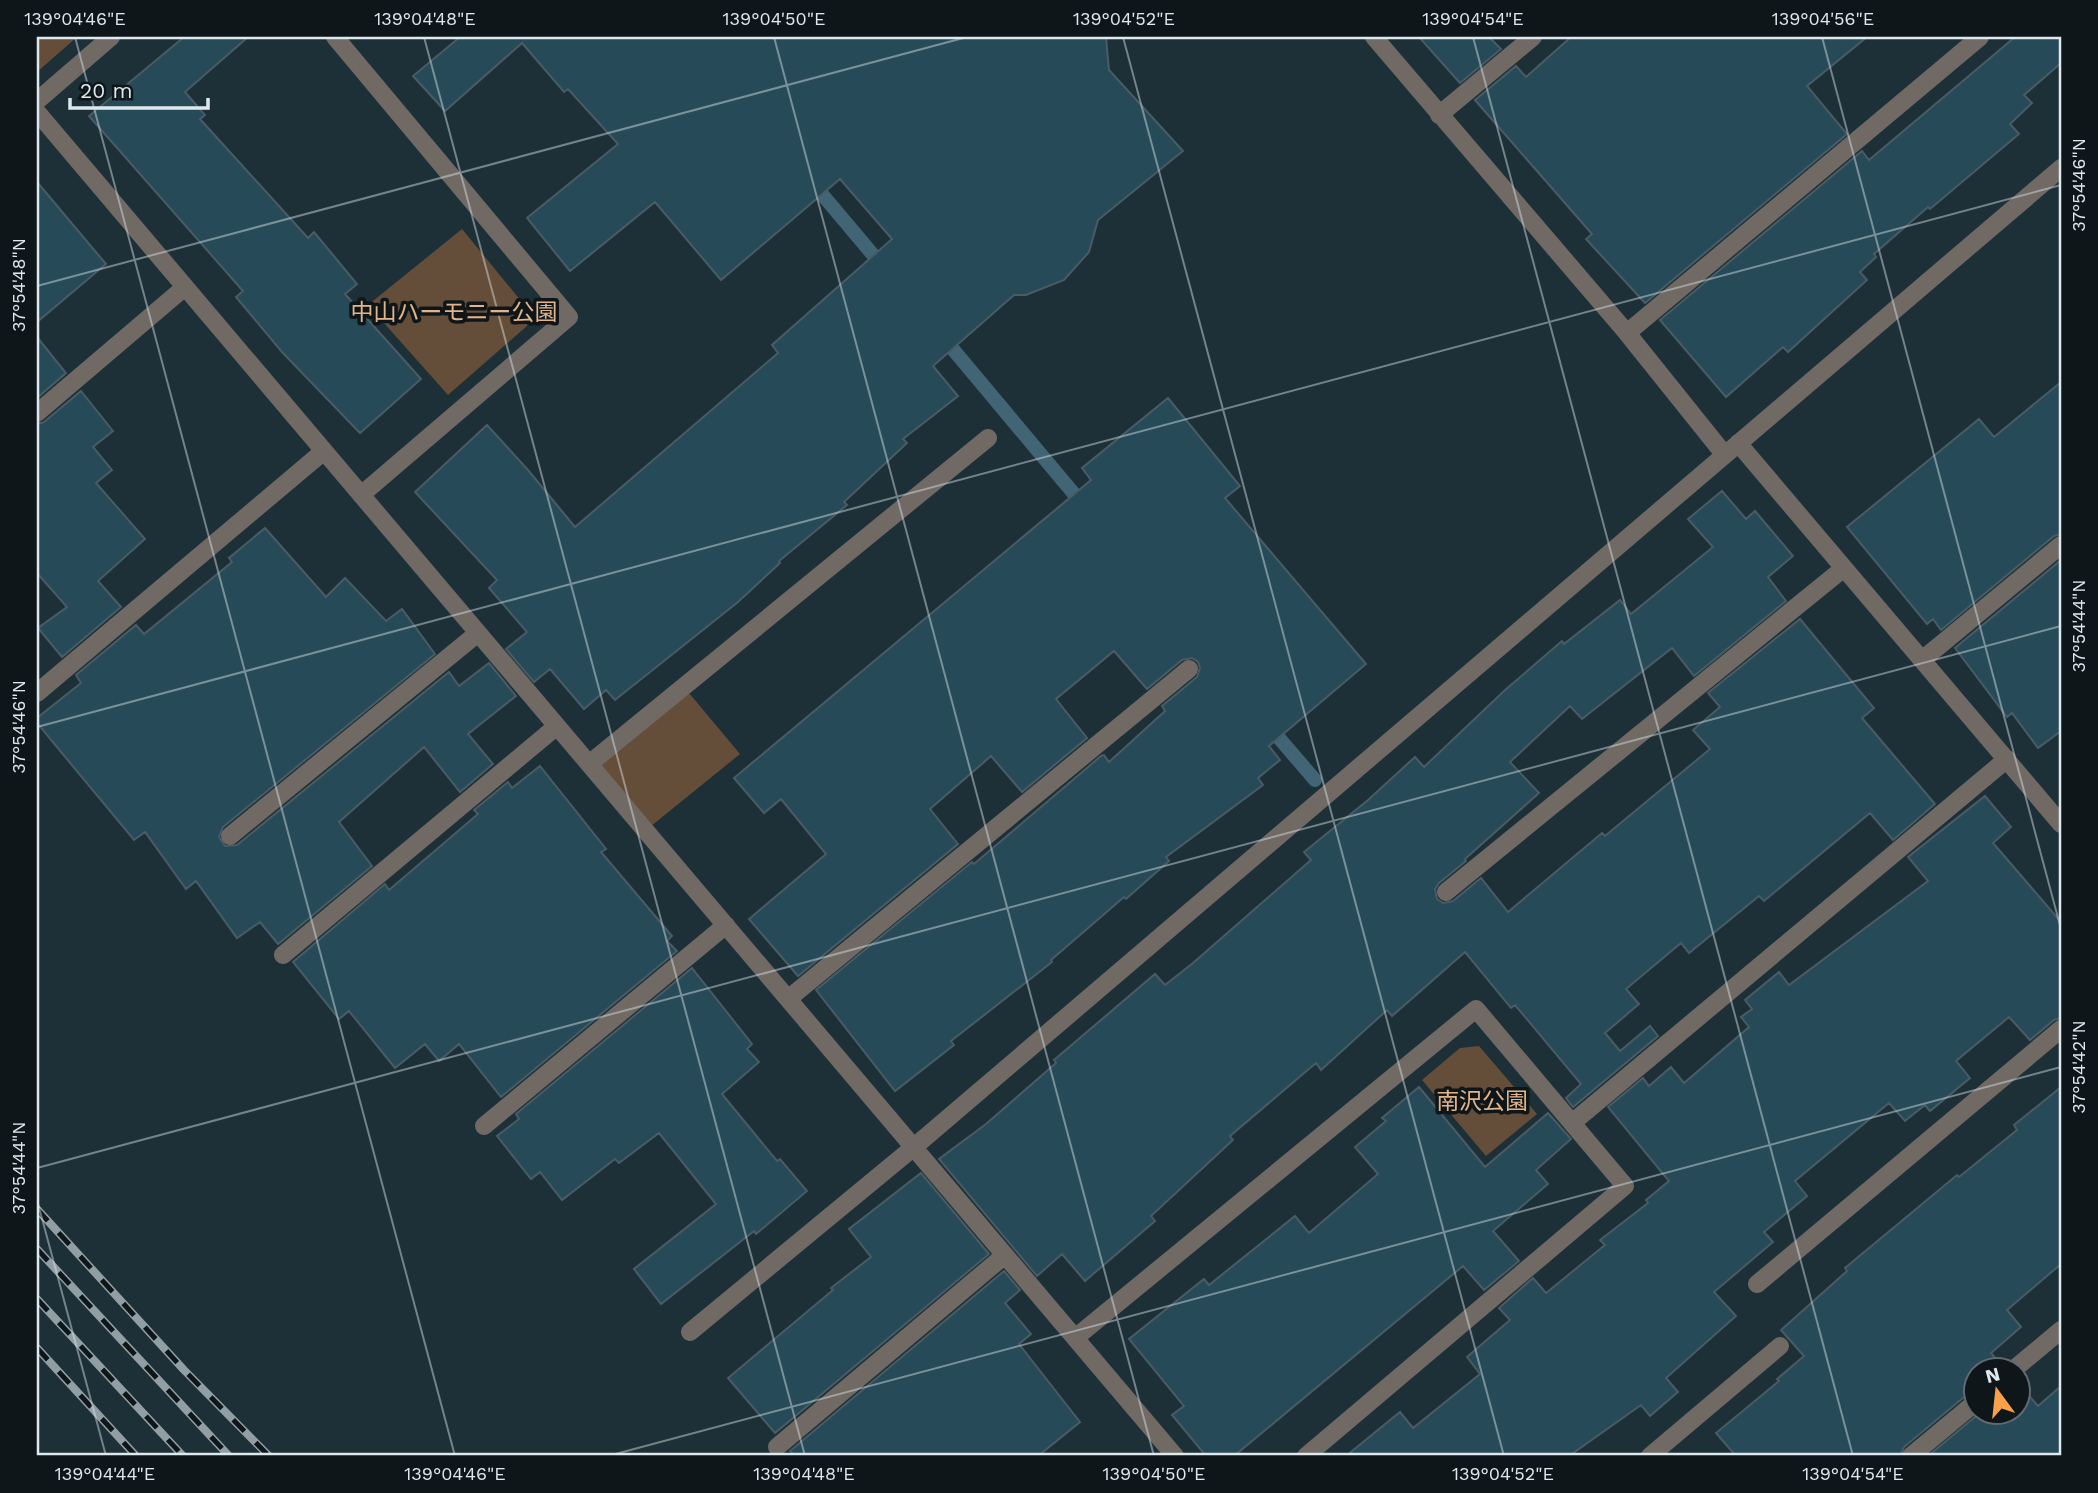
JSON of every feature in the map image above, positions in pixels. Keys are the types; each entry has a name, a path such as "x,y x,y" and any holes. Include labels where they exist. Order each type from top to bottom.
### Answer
{"street":[{"path":"37,101 111,37"},
{"path":"335,37 569,317 361,495"},
{"path":"1374,37 1627,333 1844,568 2061,824"},
{"path":"1439,115 1533,37"},
{"path":"1627,333 1980,37"},
{"path":"37,112 1170,1450 1151,1456"},
{"path":"690,1332 914,1147 2061,168"},
{"path":"37,413 185,287"},
{"path":"589,764 988,438"},
{"path":"37,693 324,452"},
{"path":"1923,660 2061,545"},
{"path":"1446,892 1844,568"},
{"path":"230,836 478,633"},
{"path":"788,999 1189,669"},
{"path":"284,955 557,726"},
{"path":"1572,1123 2007,759"},
{"path":"484,1126 726,925"},
{"path":"1075,1338 1476,1009 1625,1186 1306,1456"},
{"path":"1757,1284 2061,1029"},
{"path":"777,1447 1005,1255"},
{"path":"2030,1356 2061,1330"},
{"path":"1650,1456 1780,1346"},
{"path":"1911,1456 1962,1414"}],"green space":[{"path":"37,37 77,37 37,72"},
{"name":"中山ハーモニー公園","path":"462,229 526,307 527,326 448,395 368,305"},
{"path":"684,687 740,754 645,831 589,764"},
{"name":"南沢公園","path":"1479,1046 1537,1114 1486,1156 1422,1080 1460,1048"}],"building":[{"path":"184,37 248,37 185,92 205,115 200,119 308,238 314,232 357,284 345,294 421,379 360,433 282,352 236,297 243,291 89,116"},
{"path":"460,37 1106,37 1109,70 1183,151 1098,220 1089,252 1064,280 1026,295 1014,295 933,366 958,396 903,439 907,443 844,502 847,505 779,561 780,563 738,602 615,700 606,690 584,709 550,669 534,682 506,649 527,632 489,588 497,580 415,492 487,425 575,527 778,353 772,345 892,239 840,179 721,280 655,202 570,271 527,218 618,144 568,89 564,92 522,43 445,111 413,76"},
{"path":"1419,37 1489,37 1501,49 1460,83"},
{"path":"1571,37 1867,37 1807,86 1847,134 1645,303 1586,239 1592,234 1475,100 1516,66 1526,77"},
{"path":"2015,37 2061,37 2061,63 2024,95 2032,103 2010,124 2019,134 1874,254 1876,257 1860,272 1867,280 1788,352 1783,347 1726,397 1660,320 1862,151 1869,160"},
{"path":"37,182 106,264 37,322"},
{"path":"37,337 66,373 37,398"},
{"path":"2061,382 2061,534 2054,536 1941,630 1933,619 1927,624 1847,527 1979,419 1994,437"},
{"path":"81,391 113,431 93,447 112,470 96,483 145,539 98,581 121,607 62,657 38,628 67,607 37,573 37,424 44,422"},
{"path":"1168,398 1240,486 1225,498 1366,664 1269,746 1280,760 1258,778 1263,785 1166,857 1169,861 1126,899 1124,897 1051,960 1052,962 951,1041 954,1045 895,1091 816,990 972,862 974,864 1101,756 1104,755 1109,762 1165,711 1162,706 1197,677 1200,668 1198,662 1192,658 1182,660 1147,689 1114,651 1056,699 1087,738 1022,792 991,756 930,809 958,844 798,976 749,919 826,854 781,799 764,813 734,778 1091,480 1082,468"},
{"path":"1722,491 1746,519 1755,511 1793,556 1768,577 1786,601 1694,676 1672,648 1582,719 1570,706 1510,762 1539,793 1439,883 1435,889 1437,899 1443,903 1453,901 1481,878 1508,912 1602,833 1605,836 1710,749 1693,730 1720,707 1708,693 1800,619 1874,708 1862,718 1935,804 1893,840 1870,813 1764,901 1759,896 1689,953 1681,943 1626,989 1639,1004 1605,1033 1620,1051 1650,1026 1658,1036 1573,1107 1566,1098 1581,1084 1515,1005 1511,1008 1465,952 1392,1016 1387,1010 1321,1070 1316,1063 1230,1136 1233,1140 1151,1216 1155,1221 1085,1281 1062,1254 1037,1276 939,1159 986,1124 1056,1063 1054,1060 1155,974 1165,985 1193,963 1311,860 1304,852 1368,800 1415,757 1424,767 1504,691 1562,641 1564,644 1620,600 1631,614 1713,547 1688,519"},
{"path":"265,528 326,597 345,578 386,621 402,609 435,654 223,827 219,837 225,846 237,845 449,672 459,686 489,663 516,696 468,734 493,764 460,792 424,747 339,822 372,866 278,944 260,922 237,938 196,881 186,889 145,832 134,840 37,723 37,718 81,683 76,675 136,625 144,634 232,562 229,558"},
{"path":"2061,560 2061,731 2038,748 2012,713 2007,717 1955,648"},
{"path":"540,766 606,849 601,852 672,936 667,941 677,951 501,1097 459,1044 439,1061 425,1044 395,1068 349,1011 339,1019 293,962 385,884 389,890 478,814 474,810 508,782 512,788"},
{"path":"1985,796 2011,827 1993,843 2061,922 2061,1018 2054,1020 2030,1040 2009,1017 1956,1061 1970,1078 1930,1111 1925,1105 1905,1121 1889,1103 1795,1181 1807,1196 1764,1232 1773,1242 1714,1292 1736,1316 1666,1378 1678,1392 1650,1416 1641,1405 1569,1456 1346,1456 1400,1412 1413,1428 1480,1374 1467,1357 1510,1320 1499,1308 1533,1278 1546,1293 1605,1245 1600,1240 1648,1203 1646,1200 1669,1181 1608,1107 1643,1078 1649,1086 1671,1067 1684,1083 1749,1027 1741,1017 1752,1009 1745,1000 1779,972 1789,985 1928,881 1908,857"},
{"path":"692,968 752,1044 747,1049 759,1062 722,1094 777,1161 780,1159 807,1191 756,1234 754,1231 661,1304 634,1269 716,1204 659,1133 619,1163 615,1159 562,1200 540,1172 531,1179 497,1136 519,1119 516,1114"},
{"path":"1419,1087 1485,1167 1548,1113 1571,1139 1536,1170 1548,1184 1493,1231 1519,1261 1484,1290 1463,1266 1234,1456 1206,1456 1172,1415 1184,1406 1129,1339 1204,1279 1209,1285 1295,1216 1309,1233 1378,1174 1355,1147 1386,1121 1382,1118"},
{"path":"2061,1087 2061,1264 2007,1310 2021,1327 1991,1353 1994,1356 1962,1356 1962,1399 1904,1447 1900,1456 1736,1456 1716,1433 1779,1381 1777,1379 1804,1356 1781,1330 1847,1271 1845,1268 1957,1175 1959,1177 2017,1130 2014,1125"},
{"path":"921,1173 989,1254 775,1433 728,1378 833,1290 831,1288 871,1257 849,1229"},
{"path":"1004,1271 1020,1290 1005,1303 1031,1334 1019,1344 1080,1422 1038,1456 795,1456 790,1451"},
{"path":"2061,1386 2061,1456 1928,1456 1964,1426 2032,1426 2032,1399 2038,1406"}],"waterway":[{"path":"810,180 885,269"},
{"path":"941,335 1085,507"},
{"path":"1267,724 1315,780"}],"railway":[{"path":"37,1209 184,1370 269,1456"},
{"path":"37,1249 229,1456"},
{"path":"37,1299 183,1456"},
{"path":"37,1348 136,1456"}]}
